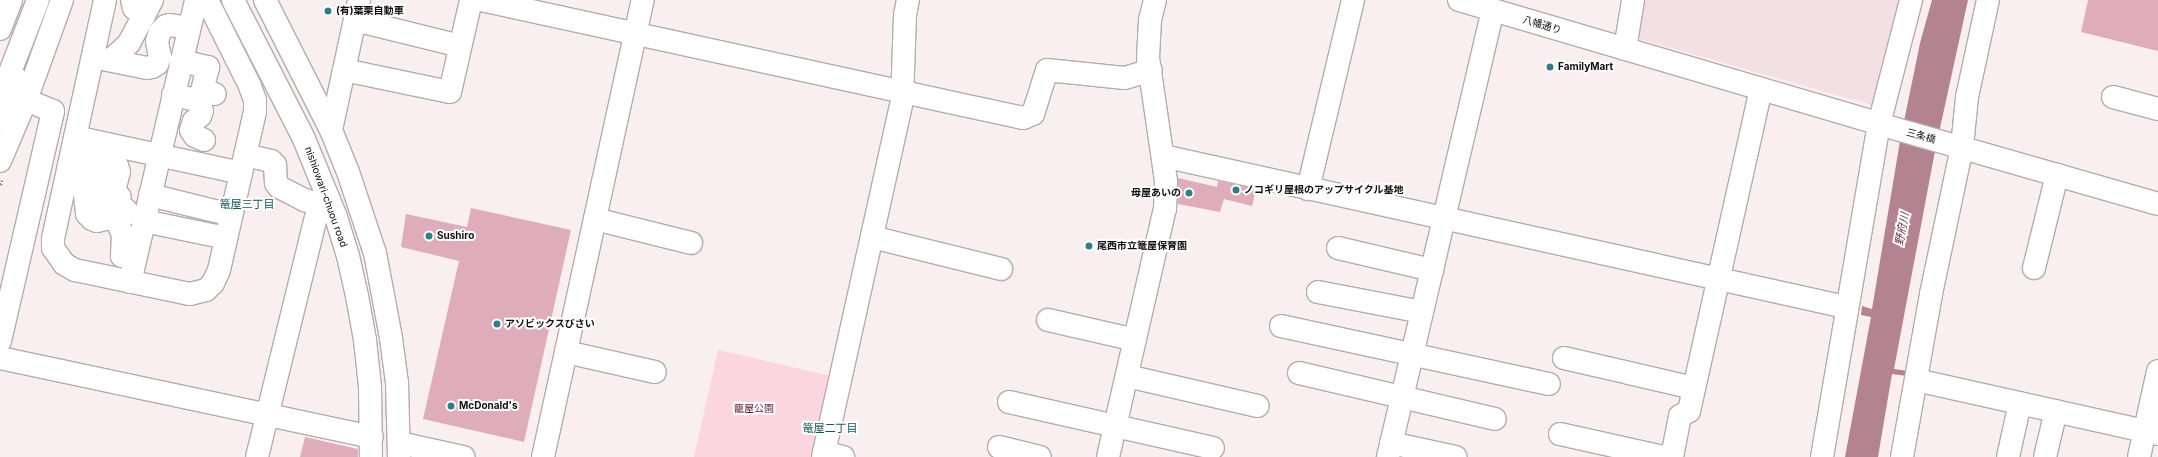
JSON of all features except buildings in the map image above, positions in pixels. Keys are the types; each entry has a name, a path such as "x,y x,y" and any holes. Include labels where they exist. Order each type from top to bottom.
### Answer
{"main road":[{"path":"0,29 11,0"},
{"path":"0,98 38,0"},
{"path":"0,121 46,0"},
{"path":"0,160 26,100 62,0"},
{"path":"105,0 102,58 71,155 53,239 55,252 64,264 75,270 181,293 197,293 206,290 213,283 219,270 255,111 255,100 250,86 207,0"},
{"path":"130,282 196,0"},
{"name":"nishiowari-chuou road","path":"233,0 304,139 324,202 345,248 357,296 367,364 371,447"},
{"path":"265,0 330,130 363,213 375,253 384,294 397,383 399,450 463,457"},
{"path":"344,70 450,92 471,0"},
{"path":"481,0 1022,118 1033,114 1047,70 1125,78 1151,70"},
{"path":"543,457 643,0"},
{"path":"830,455 872,237 902,101 905,15 908,0"},
{"path":"1108,457 1165,209 1166,181 1151,70 1148,58 1150,20 1155,0"},
{"path":"1308,188 1353,0"},
{"name":"八幡通り","path":"1460,0 1761,89"},
{"path":"1625,49 1634,0"},
{"path":"1822,457 1846,307 1879,124 1911,0"},
{"path":"1902,457 1931,294 1962,147 1967,97 1988,0"},
{"path":"102,58 129,43 142,5"},
{"path":"330,130 357,10 460,46"},
{"path":"1455,457 1389,450 1493,11"},
{"path":"102,58 147,68 152,67 157,64 160,57 157,41 160,32 166,26 189,28"},
{"path":"181,61 208,67 202,91 215,94"},
{"path":"1672,457 1680,416 1689,411 1761,89"},
{"name":"三条橋","path":"1761,89 2158,204"},
{"path":"173,95 196,100 200,104 202,111 200,116 194,121 191,130 195,136 204,140"},
{"path":"2113,98 2158,109"},
{"path":"0,341 53,111 26,100"},
{"path":"71,155 160,155 243,164 271,161 276,165 276,182 279,187 304,200 324,202 257,457"},
{"path":"71,155 109,160 117,166 119,172 114,191 117,196 132,200 145,216 226,238"},
{"path":"71,155 83,180 87,214 92,219 97,221 109,218 117,221 123,235 122,256 135,259"},
{"path":"1163,156 1846,307"},
{"path":"2034,268 2057,175"},
{"path":"145,216 231,214"},
{"path":"595,219 691,243"},
{"path":"872,237 1001,269"},
{"path":"1338,248 1432,270"},
{"path":"1318,292 1422,312"},
{"path":"1048,320 1135,340"},
{"path":"1281,326 1549,384"},
{"path":"566,352 655,372"},
{"path":"0,358 267,416 371,447"},
{"path":"1564,358 1694,388"},
{"path":"2139,457 2151,433 2158,371"},
{"path":"1299,373 1495,419"},
{"path":"1127,376 1258,406"},
{"path":"1916,380 2151,433"},
{"path":"1008,402 1213,448"},
{"path":"2008,457 2020,403"},
{"path":"2046,457 2056,411"},
{"path":"1560,434 1664,457"},
{"path":"999,447 1040,457"}],"shaded area":[{"path":"1637,0 1907,0 1879,107 1629,36"}],"green space":[{"name":"籠屋公園","path":"718,350 831,376 812,457 694,457"}],"water":[{"name":"野府川","path":"1932,0 1968,0 1935,151 1894,369 1908,371 1907,376 1892,374 1878,457 1845,457 1871,317 1861,315 1862,306 1872,309 1900,141 1920,43"}],"place":[{"name":"(有)葉栗自動車","path":"328,11"},
{"name":"FamilyMart","path":"1550,67"},
{"name":"ノコギリ屋根のアップサイクル基地","path":"1236,190"},
{"name":"母屋あいの","path":"1189,193"},
{"name":"Sushiro","path":"429,236"},
{"name":"尾西市立篭屋保育園","path":"1089,246"},
{"name":"アソビックスびさい","path":"497,324"},
{"name":"McDonald's","path":"451,406"}],"district":[{"name":"篭屋三丁目","path":"247,204"},
{"name":"篭屋二丁目","path":"830,428"}]}
